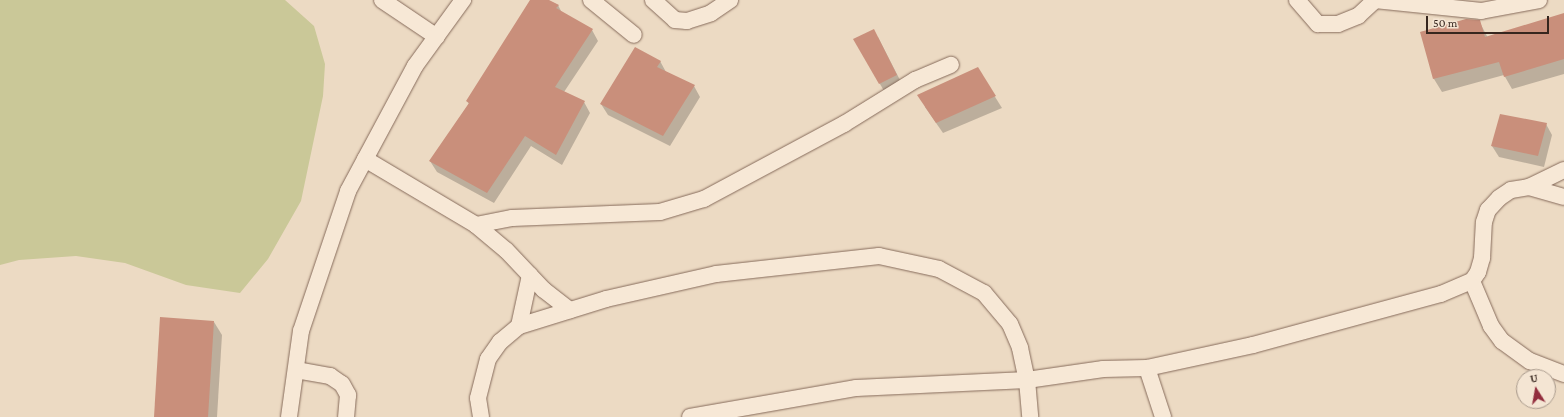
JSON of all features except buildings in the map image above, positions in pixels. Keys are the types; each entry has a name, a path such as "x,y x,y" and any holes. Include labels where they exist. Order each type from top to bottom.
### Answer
{"street":[{"path":"289,417 301,331 317,276 348,191 415,66 463,0"},
{"path":"591,0 634,35"},
{"path":"653,0 676,20 687,21 711,13 730,0"},
{"path":"1297,0 1318,24 1345,21 1358,16 1375,0 1481,11 1539,0"},
{"path":"388,2 437,37"},
{"path":"476,226 512,218 660,212 704,199 844,124 915,80 952,65"},
{"path":"365,159 476,226 506,250 530,275 570,310"},
{"path":"690,417 856,388 1027,380 1103,369 1147,368 1254,345 1441,294 1472,281 1482,258 1484,222 1488,210 1511,190 1529,187 1564,170"},
{"path":"1529,187 1564,197"},
{"path":"481,417 478,398 488,359 500,342 519,326 570,310 716,274 878,256 939,268 984,293 1010,324 1020,348 1027,380 1030,417"},
{"path":"519,326 530,275"},
{"path":"1472,281 1491,326 1502,341 1530,360 1564,374"},
{"path":"1147,368 1163,417"},
{"path":"296,370 330,376 342,384 348,395 346,417"}],"shaded area":[{"path":"0,0 285,0 314,26 325,64 323,96 301,201 268,259 240,293 186,285 125,263 76,256 19,260 0,265"}]}
